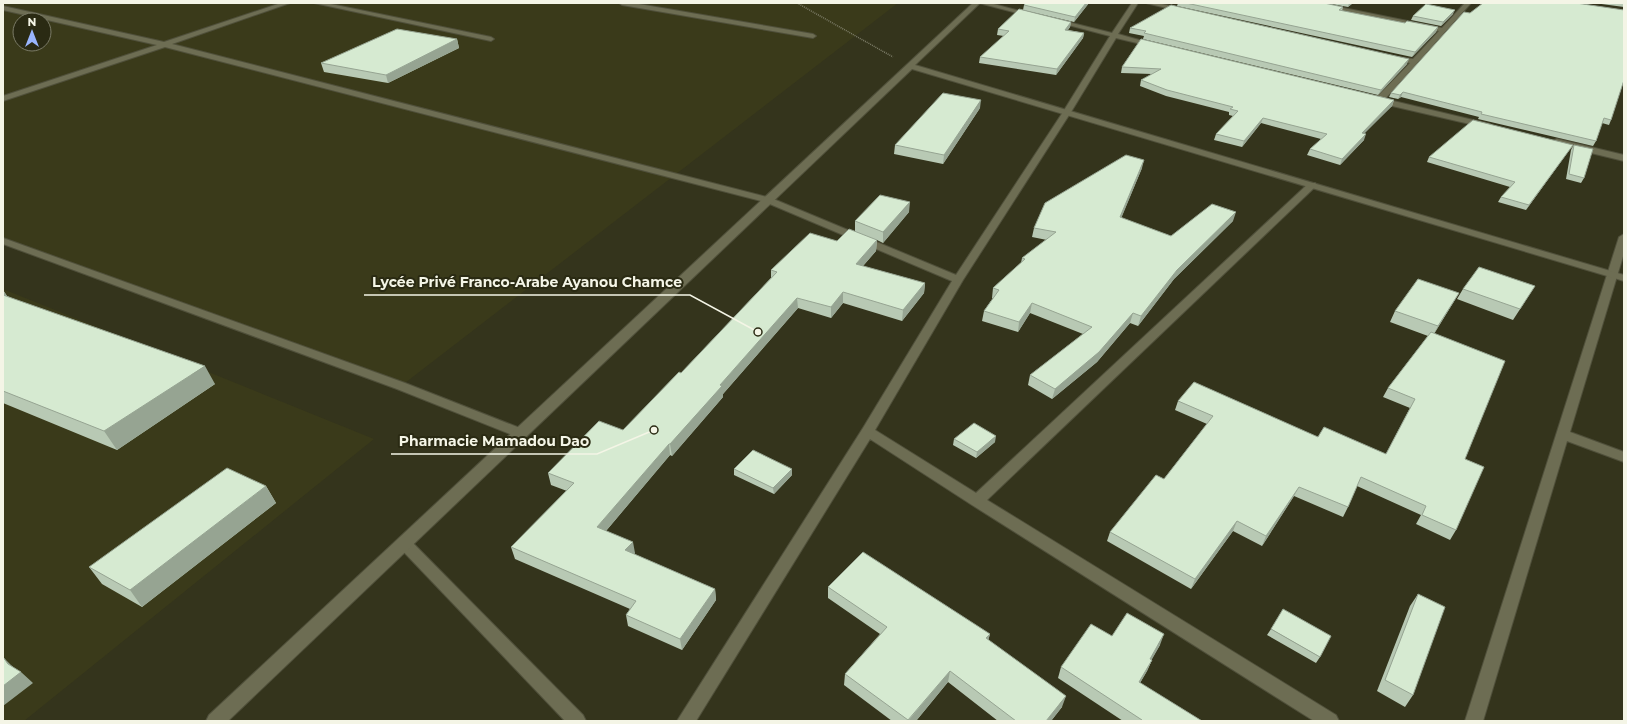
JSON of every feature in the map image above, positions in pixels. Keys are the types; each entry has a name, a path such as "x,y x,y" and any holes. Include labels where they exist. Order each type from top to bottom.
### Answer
{"street":[{"path":"3,99 287,3"},
{"path":"317,3 491,39"},
{"path":"622,3 813,36"},
{"path":"215,721 976,3"},
{"path":"982,3 1036,16"},
{"path":"686,721 868,431 958,280 1067,112 1135,3"},
{"path":"1149,3 1187,11"},
{"path":"1310,3 1443,30"},
{"path":"1468,3 1415,62 1376,99 1494,128"},
{"path":"3,8 163,44 768,200 958,280"},
{"path":"1052,20 1159,46"},
{"path":"1384,55 1415,62"},
{"path":"910,66 1618,276"},
{"path":"1548,140 1624,158"},
{"path":"977,501 1312,185"},
{"path":"1474,721 1564,435 1618,276 1624,237"},
{"path":"3,241 400,386 520,433"},
{"path":"868,431 977,501 1330,721"},
{"path":"1564,435 1624,457"},
{"path":"404,543 577,721"}],"path":[{"path":"797,3 910,66"}],"shaded area":[{"path":"3,3 898,3 401,386 3,241"},
{"path":"3,289 374,439 24,721 3,721"}],"building":[{"path":"1026,3 1086,3 1075,17 1024,5"},
{"path":"1186,3 1324,3 1343,7 1339,10 1405,23 1407,21 1438,27 1415,52"},
{"path":"1483,3 1576,3 1624,10 1624,80 1611,120 1604,118 1596,141 1481,114 1482,112 1403,92 1400,95 1391,93 1464,12 1470,13"},
{"path":"1426,4 1455,10 1443,22 1413,16"},
{"path":"1171,5 1409,59 1381,90 1144,33 1146,31 1130,28"},
{"path":"1019,9 1071,22 1065,30 1084,33 1057,69 980,57 1009,31 998,29"},
{"path":"397,29 457,39 386,75 321,63"},
{"path":"1141,39 1394,100 1362,133 1366,134 1342,159 1310,149 1327,134 1263,118 1244,141 1216,134 1238,111 1230,109 1233,107 1167,90 1141,80 1161,69 1122,67"},
{"path":"943,93 981,100 944,155 895,145"},
{"path":"1473,120 1573,145 1529,205 1501,197 1515,182 1429,157"},
{"path":"1574,145 1593,149 1584,178 1569,174"},
{"path":"1126,155 1144,160 1120,217 1171,236 1212,204 1236,212 1177,270 1141,316 1133,313 1099,352 1055,389 1030,375 1092,327 1032,303 1019,322 984,311 999,290 993,288 1025,259 1022,258 1056,232 1034,228 1045,203"},
{"path":"880,195 910,202 883,232 855,221"},
{"path":"849,229 877,240 856,264 925,283 903,310 843,292 831,307 797,298 720,385 722,386 597,527 633,542 625,550 715,589 680,639 626,615 636,601 511,547 574,483 548,473 599,421 623,430 679,372 681,373 777,272 771,270 810,233 837,241"},
{"path":"1479,267 1535,286 1520,309 1463,289"},
{"path":"1418,279 1459,293 1438,326 1395,311"},
{"path":"3,295 205,366 104,431 3,391"},
{"path":"1431,332 1505,361 1465,459 1484,467 1456,530 1422,515 1426,506 1361,477 1348,507 1299,487 1266,536 1237,521 1195,579 1110,532 1156,475 1164,479 1213,416 1178,401 1194,382 1318,437 1324,427 1386,454 1415,399 1388,388"},
{"path":"974,423 996,436 977,452 954,439"},
{"path":"753,450 792,469 773,488 734,469"},
{"path":"227,468 266,486 130,590 89,567"},
{"path":"863,552 990,634 986,638 1066,696 1046,721 1016,721 950,671 908,720 845,674 887,627 828,587"},
{"path":"1418,594 1445,607 1413,695 1385,680"},
{"path":"1283,609 1331,636 1320,657 1271,629"},
{"path":"1127,613 1164,634 1150,659 1152,660 1139,682 1202,721 1141,721 1142,720 1061,667 1091,624 1112,636"},
{"path":"3,657 8,664 21,672 3,686"}],"place":[{"name":"Lycée Privé Franco-Arabe Ayanou Chamce","path":"758,332"},
{"name":"Pharmacie Mamadou Dao","path":"654,430"}]}
